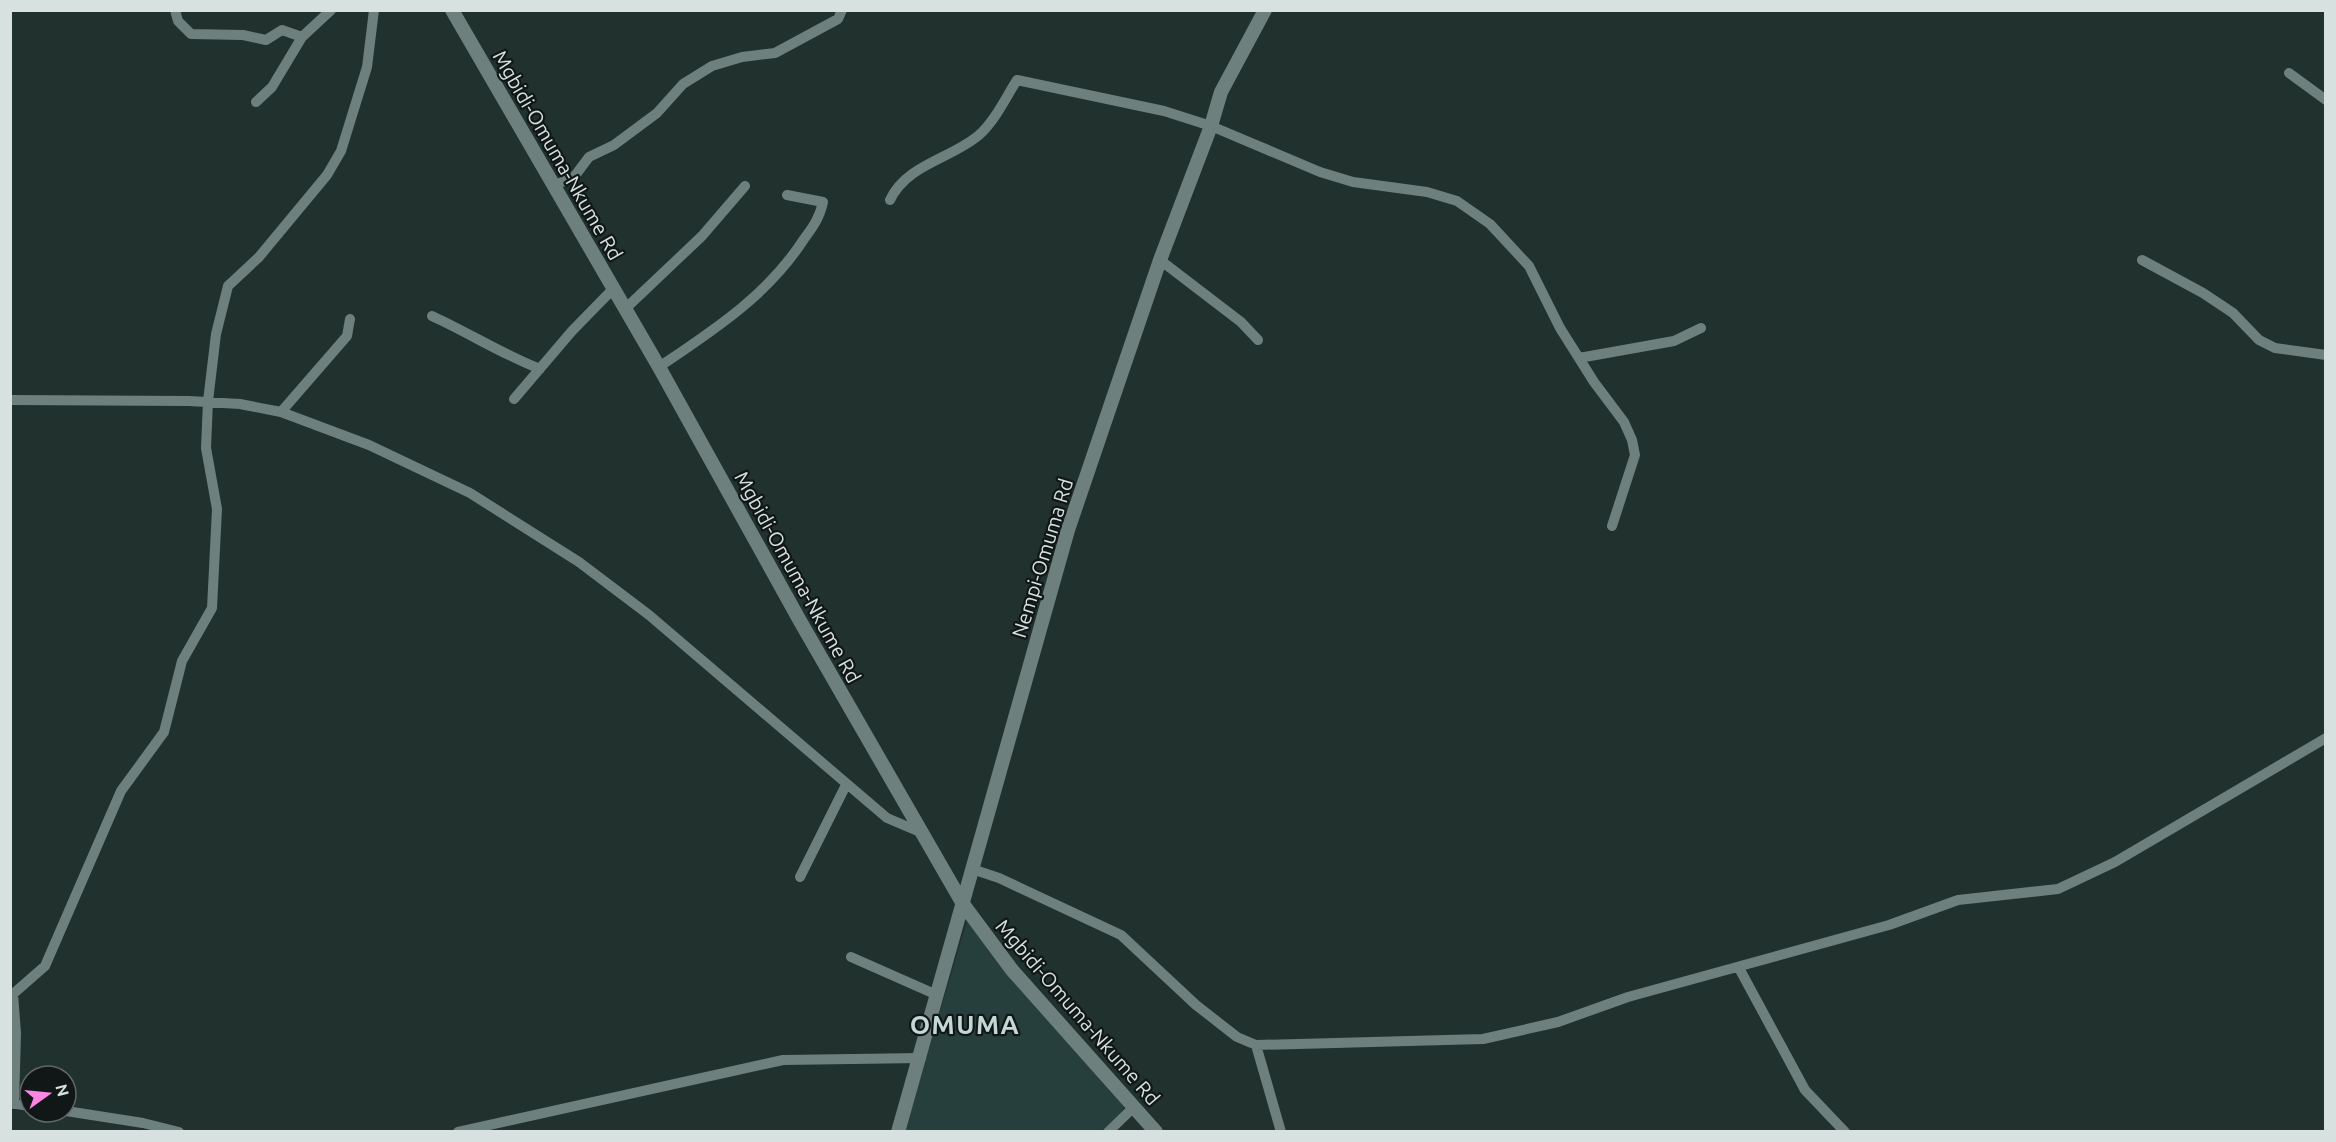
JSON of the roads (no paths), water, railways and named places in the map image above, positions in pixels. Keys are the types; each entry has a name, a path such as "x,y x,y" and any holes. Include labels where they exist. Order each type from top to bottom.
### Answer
{"street":[{"path":"175,10 178,21 191,34 243,34 266,40 282,30 302,37"},
{"path":"256,102 272,87 302,37 331,10"},
{"path":"12,1104 16,1033 13,994 45,966 121,791 164,732 182,661 212,608 218,509 206,448 208,401 216,333 228,286 259,257 327,175 341,151 367,68 374,10"},
{"name":"Mgbidi-Omuma-Nkume Rd","path":"452,10 555,185 920,832 963,904 1012,970 1156,1131"},
{"path":"555,185 574,177 589,157 614,145 657,113 683,84 712,66 742,57 775,52 838,19 842,10"},
{"name":"Nempi-Omuma Rd","path":"898,1131 921,1058 1068,530 1160,260 1211,126 1221,92 1265,10"},
{"path":"2289,73 2325,100"},
{"path":"890,200 897,186 921,168 981,134 1017,80 1164,111 1211,126 1320,172 1353,182 1427,192 1457,201 1490,224 1522,257 1579,358 1624,423 1632,440 1635,455 1612,526"},
{"path":"625,309 702,236 745,186"},
{"path":"659,367 746,307 789,262 820,216 823,202 787,195"},
{"path":"1160,260 1241,322 1258,340"},
{"path":"2142,260 2204,293 2233,313 2259,340 2275,348 2325,355"},
{"path":"514,399 572,331 613,289"},
{"path":"432,316 459,328 495,350 540,369"},
{"path":"281,412 347,336 350,319"},
{"path":"1579,358 1674,340 1701,328"},
{"path":"10,400 208,401 240,404 281,412 369,445 470,494 517,521 579,562 649,615 887,818 920,832"},
{"path":"972,869 999,878 1121,935 1196,1005 1237,1037 1256,1045 1483,1039 1558,1022 1629,997 1888,925 1958,900 2058,889 2125,856 2325,738"},
{"path":"800,877 846,784"},
{"path":"851,957 937,995"},
{"path":"1739,968 1805,1090 1845,1131"},
{"path":"1256,1045 1281,1131"},
{"path":"458,1131 783,1060 921,1058"},
{"path":"1108,1131 1134,1107"},
{"path":"78,1114 143,1123 178,1131"}],"district":[{"name":"OMUMA","path":"965,1024"}]}
